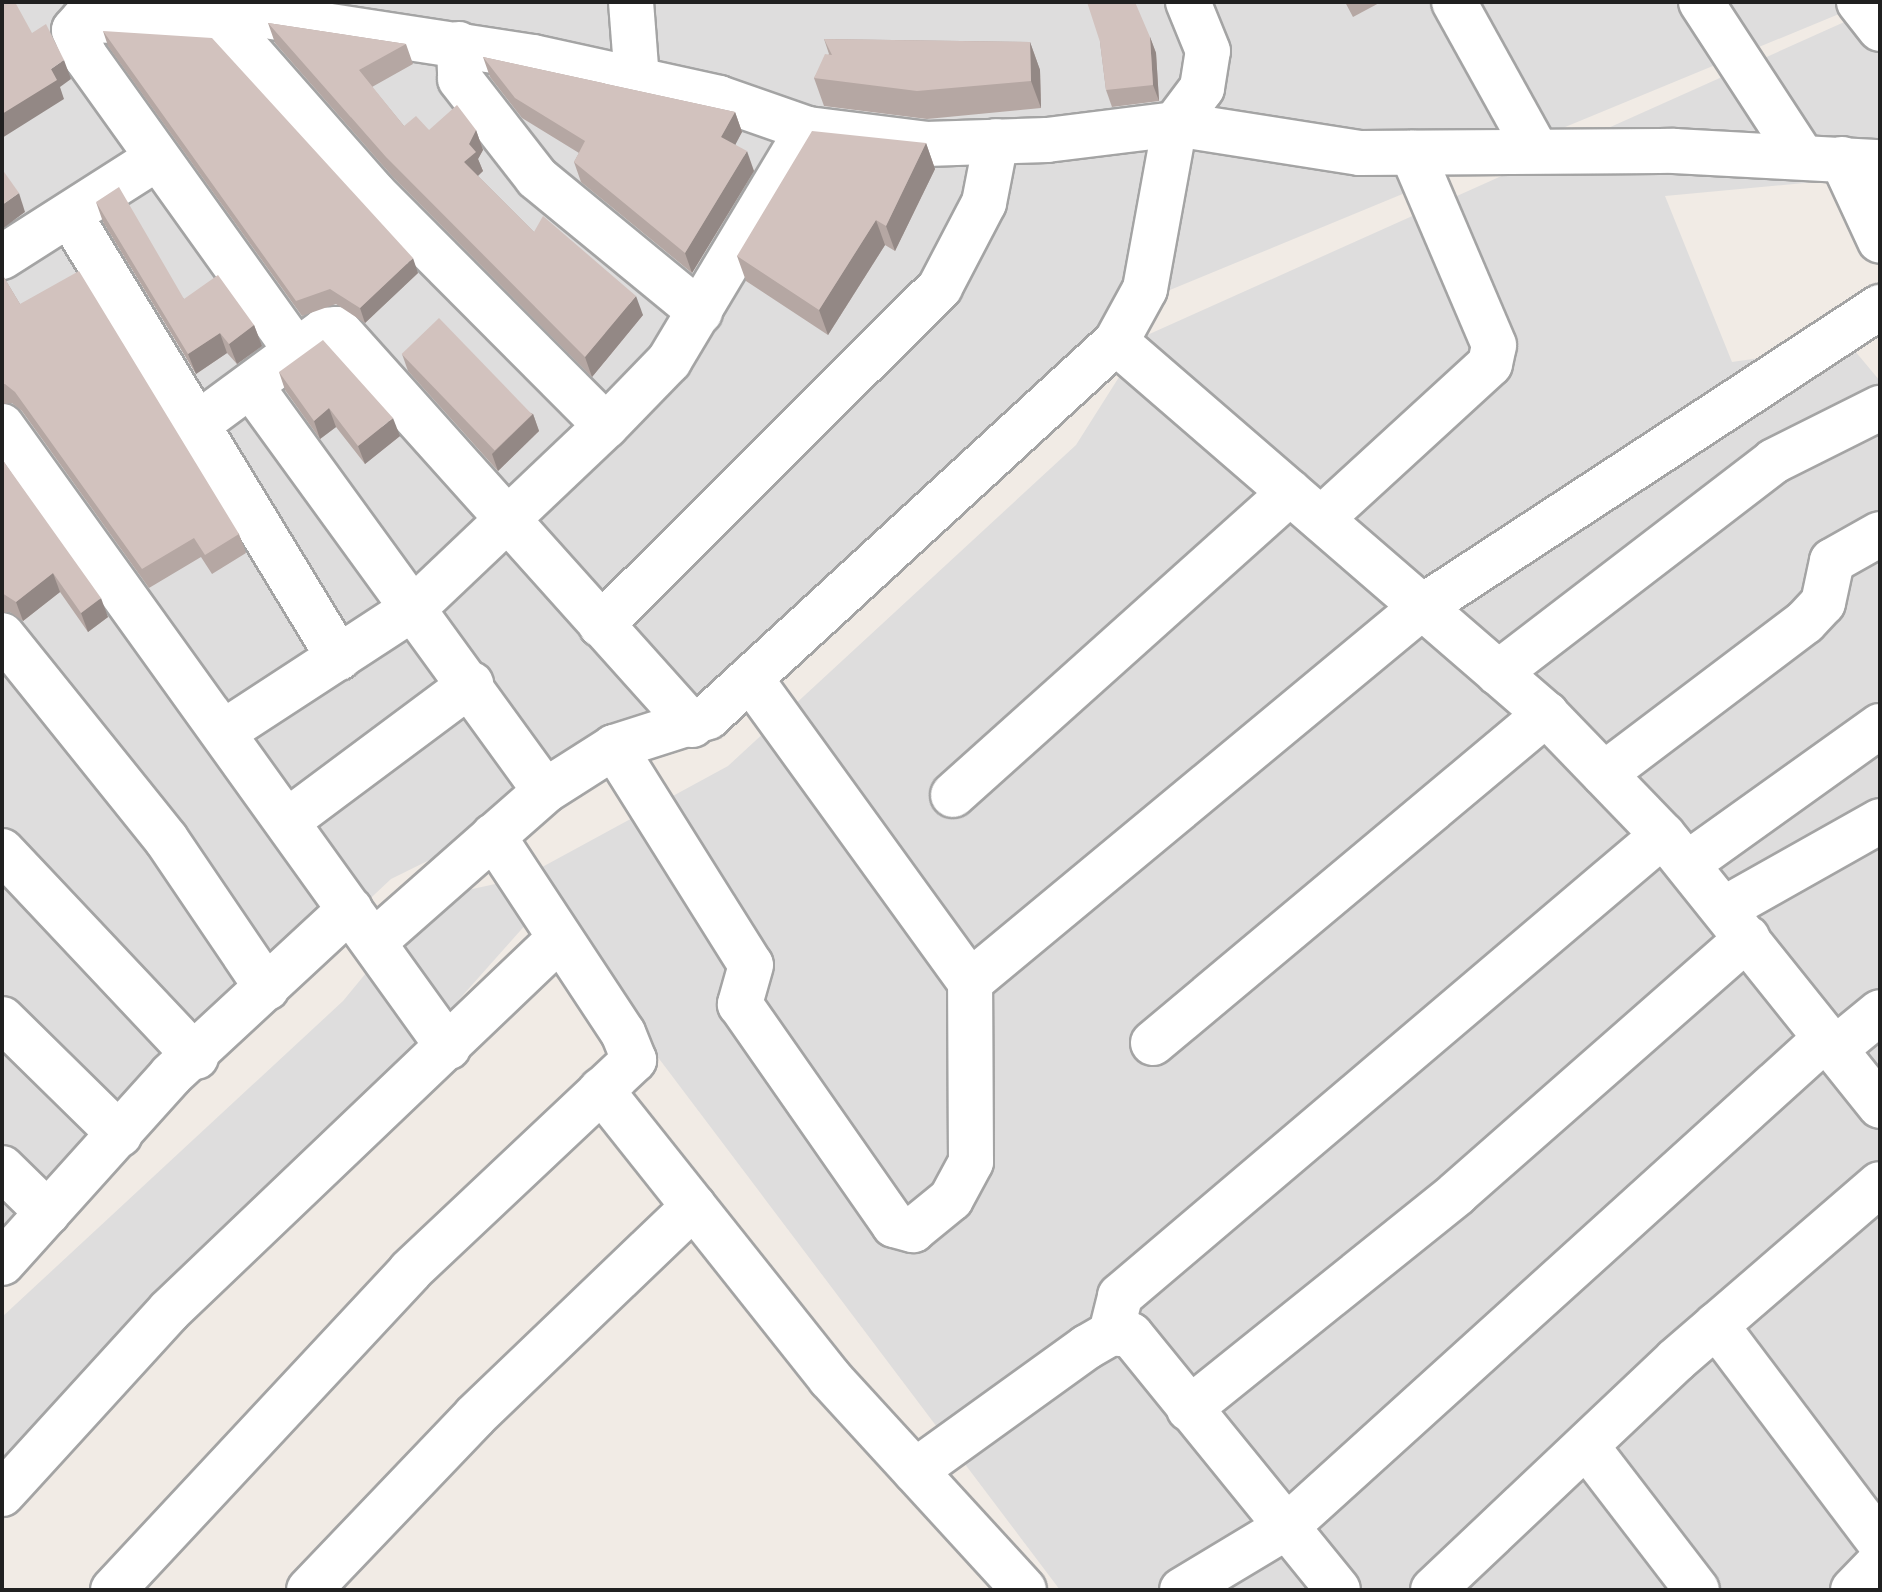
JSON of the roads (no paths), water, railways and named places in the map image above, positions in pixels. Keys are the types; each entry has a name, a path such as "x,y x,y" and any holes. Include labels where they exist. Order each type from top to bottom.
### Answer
{"street":[{"path":"174,2 362,15 459,44 637,80 808,129 926,144 996,141 1175,124 1360,153 1536,150 1841,158"},
{"path":"631,2 637,80"},
{"path":"2,1263 120,1135 267,988 493,836 545,791 614,747 692,725 750,678 1116,342 1145,289 1175,124 1202,88 1208,51 1188,2"},
{"path":"1454,2 1536,150"},
{"path":"1701,2 1841,158 1880,241"},
{"path":"297,352 85,56 74,30 83,20 216,24 233,33 375,194 606,426"},
{"path":"459,44 460,79 537,178 700,312"},
{"path":"225,731 415,607 511,524 669,361 808,129"},
{"path":"601,625 940,287 984,203 996,141"},
{"path":"953,795 1305,506 1490,364 1494,345 1412,153"},
{"path":"2,257 71,217 156,159"},
{"path":"71,217 195,426 339,658"},
{"path":"970,982 1422,607 1880,307"},
{"path":"195,426 297,352 337,329 692,725"},
{"path":"1116,342 1546,714 1675,850 1880,1106"},
{"path":"251,386 471,684 545,791"},
{"path":"1498,673 1774,461 1880,408"},
{"path":"2,428 290,819 448,1047"},
{"path":"1604,774 1805,622 1823,603 1832,561 1880,534"},
{"path":"2,635 166,839 267,988"},
{"path":"614,747 751,965 740,1004 905,1231 951,1199 971,1162 970,982 750,678"},
{"path":"290,819 471,684"},
{"path":"1153,1043 1546,714"},
{"path":"1111,1333 1120,1296 1675,850 1880,726"},
{"path":"1189,1409 1456,1194 1735,924 1880,821"},
{"path":"113,1590 399,1282 634,1060 632,1051 493,836"},
{"path":"2,851 196,1057"},
{"path":"2,1494 169,1311 559,939"},
{"path":"1182,1590 1285,1528 1830,1044 1880,1012"},
{"path":"2,1019 120,1135"},
{"path":"601,1090 915,1471 1024,1590"},
{"path":"2,1168 48,1213"},
{"path":"1433,1590 1716,1325 1880,1184"},
{"path":"309,1590 475,1416 694,1206"},
{"path":"1716,1325 1880,1543"},
{"path":"915,1471 1111,1333 1131,1335 1338,1590"},
{"path":"1588,1448 1697,1590"},
{"path":"1853,1590 1880,1562"}]}
